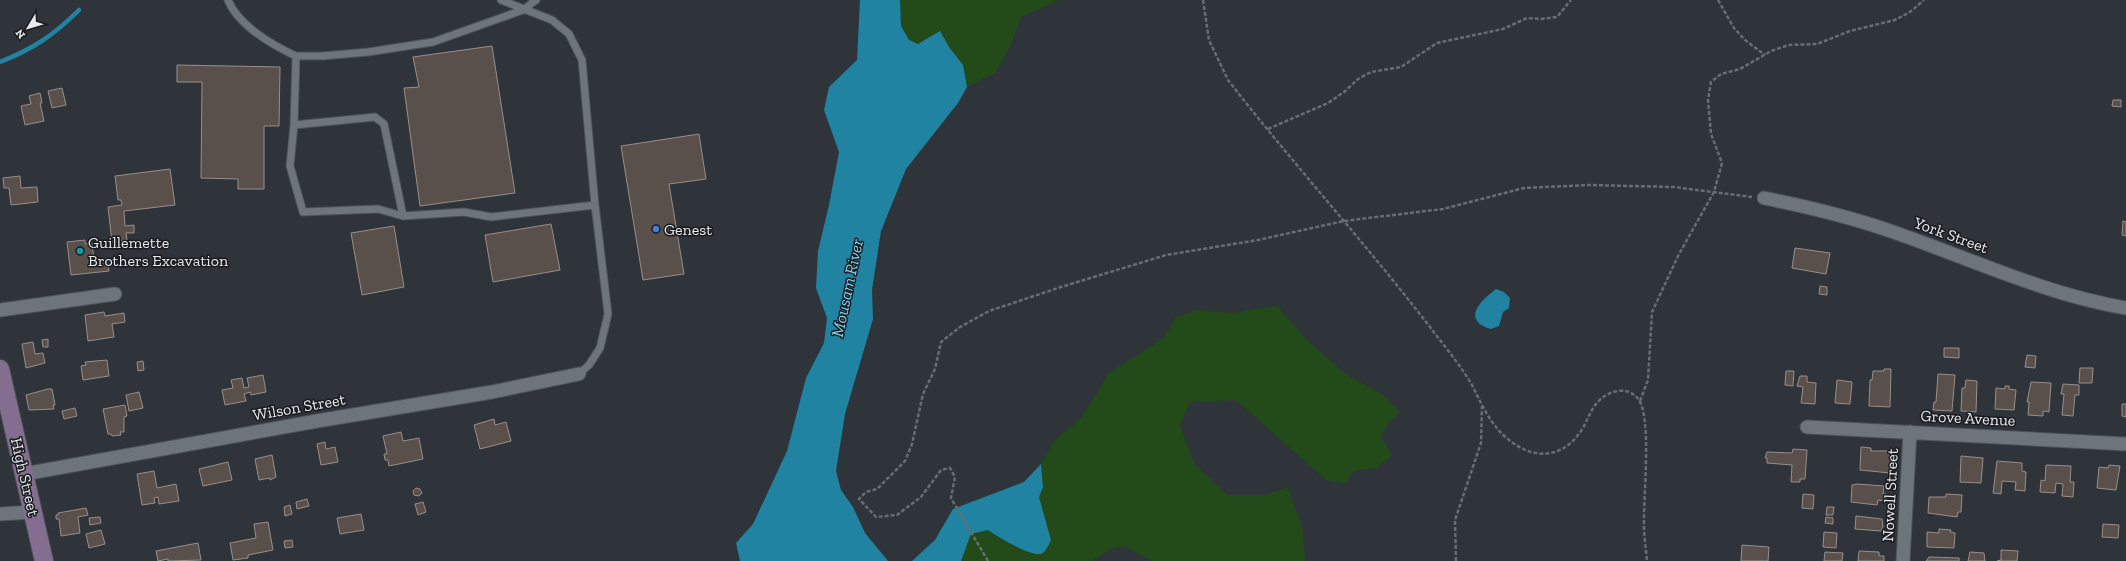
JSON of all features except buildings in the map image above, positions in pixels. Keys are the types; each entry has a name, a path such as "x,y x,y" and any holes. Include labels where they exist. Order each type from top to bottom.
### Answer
{"street":[{"name":"York Street","path":"1764,198 1827,212 1897,233 2072,296 2126,308"},
{"path":"0,310 115,294"},
{"name":"High Street","path":"0,369 44,561"},
{"name":"Wilson Street","path":"24,474 317,420 492,392 579,374"},
{"name":"Grove Avenue","path":"1807,427 2126,444"},
{"name":"Nowell Street","path":"1903,561 1910,432"},
{"path":"0,514 32,512"}],"lane":[{"path":"228,0 232,8 254,30 276,47 296,56 322,56 368,52 433,42 523,10 536,0"},
{"path":"501,0 523,10 552,20 569,34 582,60 595,205 608,314 600,348 589,365 579,374"},
{"path":"296,56 294,125 290,166 303,212 378,209 403,216 464,212 491,217 595,205"},
{"path":"294,125 375,117 384,124 403,216"}],"path":[{"path":"1203,0 1209,40 1228,80 1433,330 1471,384 1482,406 1496,427 1507,439 1522,451 1532,454 1553,452 1566,447 1579,435 1595,405 1611,393 1624,390 1630,391 1640,401 1643,413 1646,443 1644,525 1647,561"},
{"path":"1268,129 1328,103 1344,92 1358,79 1371,72 1401,67 1437,43 1459,37 1503,29 1527,18 1541,19 1557,17 1571,0"},
{"path":"1718,0 1734,28 1745,40 1764,55"},
{"path":"1640,401 1648,380 1652,312 1679,254 1714,192 1722,163 1711,134 1708,90 1711,82 1721,74 1740,69 1764,55 1789,44 1817,44 1850,31 1895,20 1910,12 1924,0"},
{"path":"988,561 951,498 956,476 950,468 941,470 921,497 898,515 876,517 859,499 866,492 877,489 905,461 914,438 924,394 935,369 941,342 960,327 989,312 1061,287 1166,255 1258,240 1344,221 1443,210 1524,188 1589,186 1674,187 1764,198"},
{"path":"1456,561 1455,520 1481,444 1482,406"}],"green space":[{"path":"900,0 1059,0 1021,17 1010,47 995,73 967,87 963,65 940,32 918,44 908,40 901,26"},
{"path":"1277,306 1309,342 1346,374 1383,395 1400,412 1389,423 1381,436 1392,455 1377,468 1353,471 1346,483 1326,480 1236,400 1190,402 1180,426 1194,463 1227,495 1265,495 1288,487 1302,527 1305,561 1152,561 1124,546 1111,549 1092,561 961,561 971,534 988,530 1017,548 1051,540 1039,497 1043,487 1041,464 1053,442 1082,417 1109,373 1164,338 1175,318 1195,310 1233,313"}],"water":[{"name":"Mousam River","path":"860,0 900,0 901,26 909,40 918,44 940,31 949,47 963,65 967,87 958,103 906,169 881,231 872,290 873,319 845,414 836,471 841,490 853,507 865,533 888,561 740,561 736,543 753,524 787,451 806,378 824,343 827,318 816,288 818,251 829,205 839,152 824,110 829,87 857,60"},
{"path":"1496,289 1504,292 1510,298 1509,308 1503,312 1499,326 1491,329 1477,321 1475,316 1479,305"},
{"path":"1041,464 1043,487 1039,497 1051,540 1043,553 1031,553 988,530 971,534 961,561 912,561 935,540 953,509 1024,482"}],"waterway":[{"path":"0,62 23,52 52,34 79,10"}],"place":[{"name":"Genest","path":"656,229"},
{"name":"Guillemette Brothers Excavation","path":"80,251"}]}
